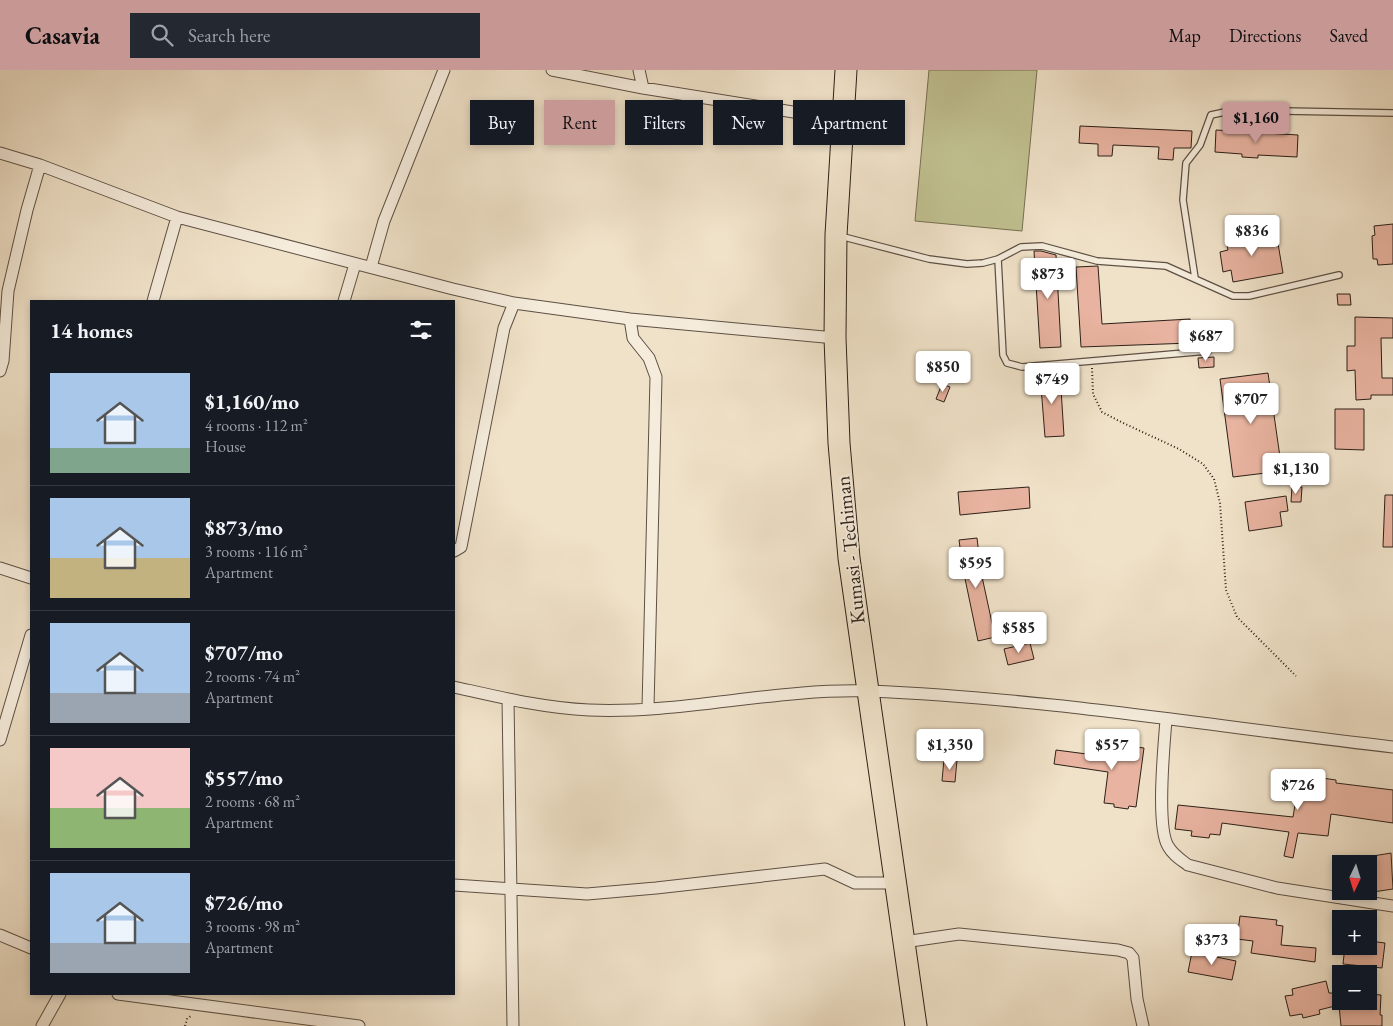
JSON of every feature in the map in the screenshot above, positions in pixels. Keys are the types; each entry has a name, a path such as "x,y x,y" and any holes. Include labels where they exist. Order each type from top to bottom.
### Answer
{"highway":[{"name":"Kumasi - Techiman","path":"844,100 846,70"},
{"name":"Kumasi - Techiman","path":"841,145 836,235 835,338 839,443 848,548 916,1026"}],"street":[{"path":"371,267 384,221 444,70"},
{"path":"552,70 643,88 793,112"},
{"path":"639,70 643,88"},
{"path":"0,153 40,165 177,216 356,264 514,303 630,319 835,338"},
{"path":"0,371 4,290 40,165"},
{"path":"153,300 177,216"},
{"path":"344,300 356,264"},
{"path":"455,550 461,547 504,328 514,303"},
{"path":"630,319 633,338 649,358 656,377 648,708"},
{"path":"0,568 30,578"},
{"path":"0,740 30,637"},
{"path":"455,687 540,705 589,710 648,708 723,702 800,692 867,691 1016,700 1393,747"},
{"path":"508,699 513,1026"},
{"path":"1166,720 1162,799 1164,836 1176,857 1188,864 1277,888 1393,906"},
{"path":"455,886 587,894 825,869 855,883 895,883"},
{"path":"904,942 959,934 1118,950 1129,953 1133,958 1137,999 1143,1026"},
{"path":"0,935 30,948"},
{"path":"42,1026 59,995"},
{"path":"126,995 359,1026"}],"lane":[{"path":"1195,278 1183,200 1186,163 1200,146 1211,114 1234,110 1393,113"},
{"path":"836,235 929,259 967,264 983,263 998,259 1020,247 1042,246 1098,261 1166,266 1233,296 1249,296 1339,276"},
{"path":"998,259 1003,355 1007,363 1022,367 1208,352"}],"path":[{"path":"1092,361 1093,394 1102,412 1179,449 1203,464 1214,479 1220,503 1226,590 1237,617 1296,676"}],"green space":[{"path":"929,70 1037,70 1022,231 915,221"}],"building":[{"path":"1080,126 1192,131 1191,148 1174,148 1173,160 1158,159 1159,147 1113,145 1112,156 1098,156 1098,144 1079,143"},
{"path":"1216,130 1298,135 1297,157 1258,155 1258,158 1242,157 1242,154 1215,152"},
{"path":"1393,224 1393,264 1378,265 1377,259 1373,259 1372,236 1375,235 1374,226"},
{"path":"1276,232 1283,273 1233,282 1231,270 1223,272 1220,252 1228,250 1226,241"},
{"path":"1034,251 1056,255 1061,347 1040,348"},
{"path":"1098,266 1102,324 1190,319 1191,343 1081,347 1076,267"},
{"path":"1337,294 1350,294 1351,305 1338,305"},
{"path":"1355,317 1393,318 1393,338 1381,338 1382,378 1393,378 1393,395 1371,395 1371,399 1356,400 1355,370 1347,371 1347,346 1355,346"},
{"path":"1214,357 1214,367 1199,368 1198,358"},
{"path":"1060,373 1064,436 1045,437 1040,374"},
{"path":"1268,373 1282,471 1233,477 1220,379"},
{"path":"942,384 950,387 944,402 936,399"},
{"path":"1335,409 1364,409 1364,450 1335,449"},
{"path":"1029,487 1030,508 960,515 958,492"},
{"path":"1292,487 1302,487 1301,502 1291,502"},
{"path":"1385,495 1393,495 1393,547 1383,547"},
{"path":"1286,496 1288,511 1280,512 1282,526 1249,531 1245,502"},
{"path":"977,538 981,572 995,637 978,641 959,540"},
{"path":"1030,643 1034,659 1008,665 1004,649"},
{"path":"1104,743 1144,748 1136,807 1129,806 1128,809 1104,803 1108,772 1054,764 1056,750 1102,756"},
{"path":"944,759 957,760 955,782 942,781"},
{"path":"1300,775 1336,780 1336,783 1393,790 1393,823 1331,814 1328,836 1298,833 1293,858 1284,856 1289,832 1222,823 1220,835 1210,834 1209,838 1191,836 1192,831 1175,829 1178,805 1293,817"},
{"path":"1391,853 1393,889 1378,891 1378,855"},
{"path":"1240,916 1277,920 1276,925 1283,926 1281,945 1316,948 1315,962 1251,953 1253,941 1237,939"},
{"path":"1377,942 1385,943 1382,968 1377,967 1377,965 1343,964 1344,955 1377,955"},
{"path":"1192,952 1236,961 1232,980 1188,972"},
{"path":"1326,981 1329,993 1332,993 1332,1007 1319,1010 1320,1014 1303,1018 1302,1014 1290,1016 1285,996 1293,995 1292,989"},
{"path":"1377,995 1381,995 1380,1015 1382,1015 1382,1026 1341,1026 1339,1010 1377,1010"}]}
